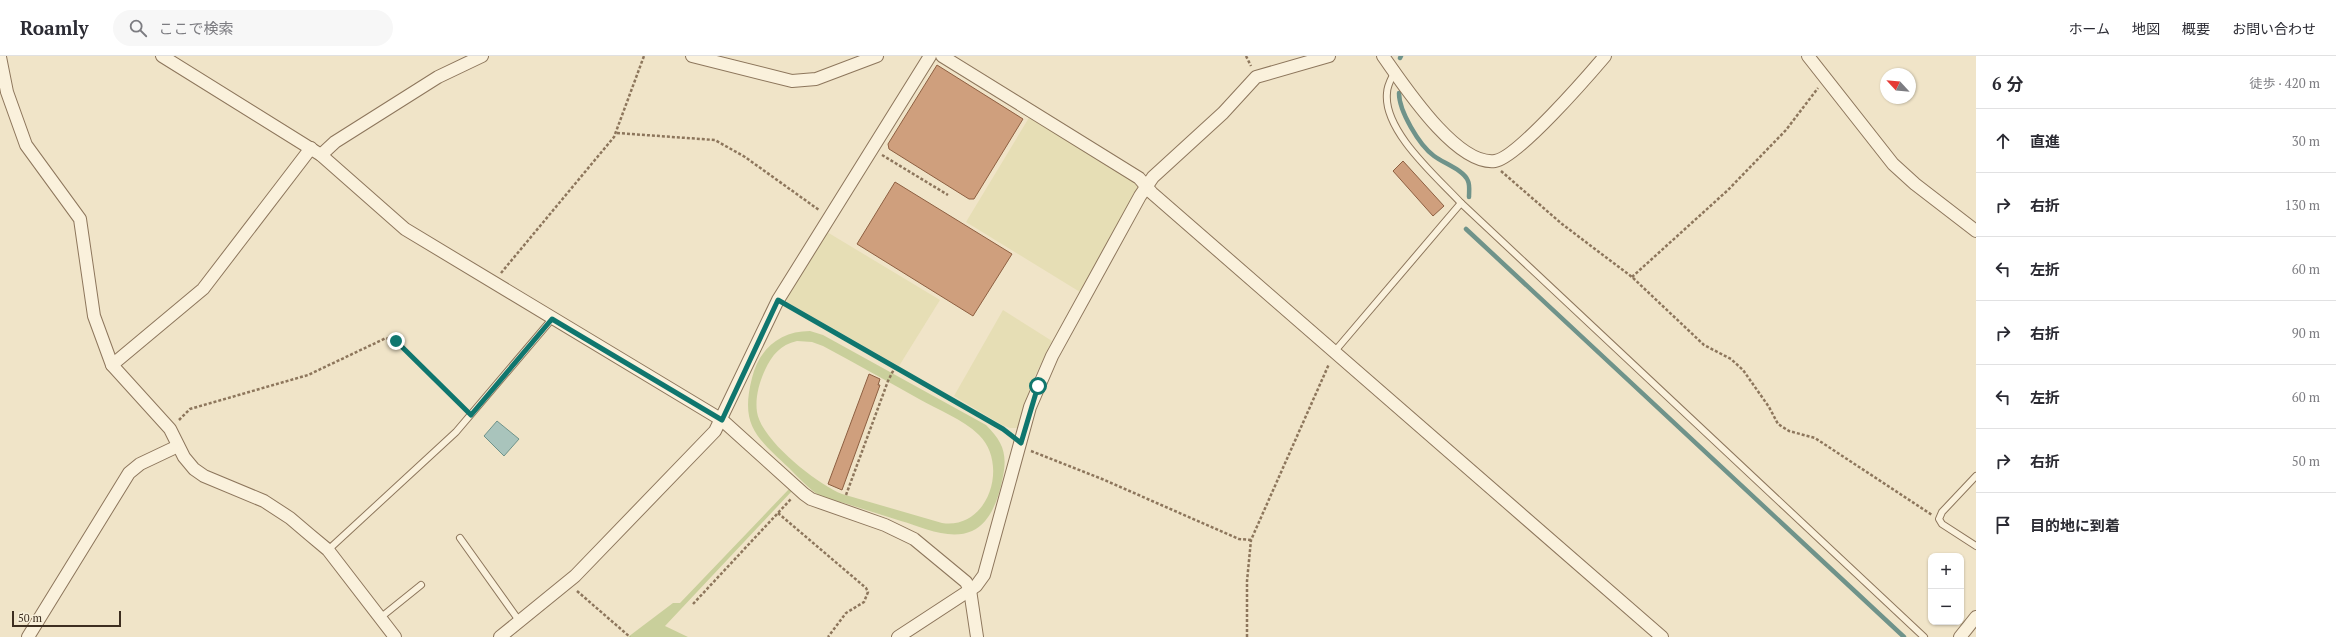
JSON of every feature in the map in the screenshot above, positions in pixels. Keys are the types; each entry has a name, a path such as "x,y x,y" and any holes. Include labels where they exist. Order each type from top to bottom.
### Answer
{"street":[{"path":"162,56 321,154 405,230 722,420 799,490 811,499 885,525 914,538 966,582 970,590 977,637"},
{"path":"321,154 335,142 438,77 482,56"},
{"path":"692,56 792,81 805,81 877,56"},
{"path":"500,637 567,583 715,431 722,420 778,300 930,56"},
{"path":"942,56 1139,178 1146,186 1662,637"},
{"path":"898,637 980,582 989,562 1030,407 1046,368 1146,186 1223,113 1256,77 1329,56"},
{"path":"1383,56 1394,73 1443,133 1474,156 1496,161 1506,156 1527,139 1605,56"},
{"path":"1808,56 1893,164 1976,231"},
{"path":"0,57 7,92 26,145 80,219 94,316 112,365 170,429 178,446 194,469 204,476 264,501 290,518 328,550 395,637"},
{"path":"112,365 203,289 311,148"},
{"path":"28,637 129,473 140,464 178,446"},
{"path":"1960,637 1976,617"}],"lane":[{"path":"1394,73 1386,95 1393,124 1409,146 1461,203 1924,637"},
{"path":"1335,351 1461,203"},
{"path":"328,550 456,432 552,319"},
{"path":"1976,476 1942,512 1939,518 1942,524 1976,546"},
{"path":"460,538 520,622"},
{"path":"380,618 421,585"}],"path":[{"path":"494,284 617,133 644,56"},
{"path":"1632,277 1728,190 1786,130 1826,79"},
{"path":"617,133 715,140 745,157 830,217"},
{"path":"873,149 948,195"},
{"path":"1496,161 1502,172 1562,224 1632,277 1704,345 1731,359 1743,370 1758,388 1778,424 1789,431 1815,438 1920,509 1939,518"},
{"path":"778,300 1003,429 1031,451 1102,479 1239,539 1251,540"},
{"path":"170,429 190,409 308,375 386,338 396,341 471,415"},
{"path":"1247,637 1247,581 1251,540 1335,351"},
{"path":"846,495 888,381 895,367"},
{"path":"693,604 799,490"},
{"path":"778,513 866,588 868,592 864,602 846,614 828,637"},
{"path":"567,583 630,637"}],"shaded area":[{"path":"1030,116 1134,181 1137,186 1137,191 1080,292 966,222"},
{"path":"827,232 940,300 899,366 787,302 785,298"},
{"path":"1003,310 1052,341 1031,384 1019,428 1010,428 1002,425 954,396"}],"green space":[{"path":"810,331 823,335 986,425 1001,444 1005,464 998,496 992,510 984,522 972,531 963,534 945,534 820,496 768,447 754,429 750,419 748,408 752,378 760,358 772,344 789,334","holes":["797,341 812,342 823,346 958,419 979,435 988,447 992,462 993,477 989,492 982,506 972,516 958,522 942,523 842,494 831,489 805,471 779,448 768,435 757,412 759,385 765,370 777,351 786,345"]},
{"path":"789,489 792,491 665,626 688,637 628,637 673,603 680,603"}],"water":[{"path":"497,421 519,439 504,456 484,436"}],"building":[{"path":"937,65 1023,119 974,199 969,199 889,149 888,144"},
{"path":"1403,161 1444,206 1433,216 1393,171"},
{"path":"895,182 1012,254 973,316 857,244"},
{"path":"869,374 880,379 878,385 880,385 842,490 828,484"}],"waterway":[{"path":"1399,93 1402,109 1416,136 1434,156 1458,170 1466,177 1469,184 1469,197"},
{"path":"1466,229 1904,637"}],"route":[{"path":"396,341 471,415 552,319 722,420 778,300 1003,429 1014,436 1021,443 1030,407 1038,386"}]}
